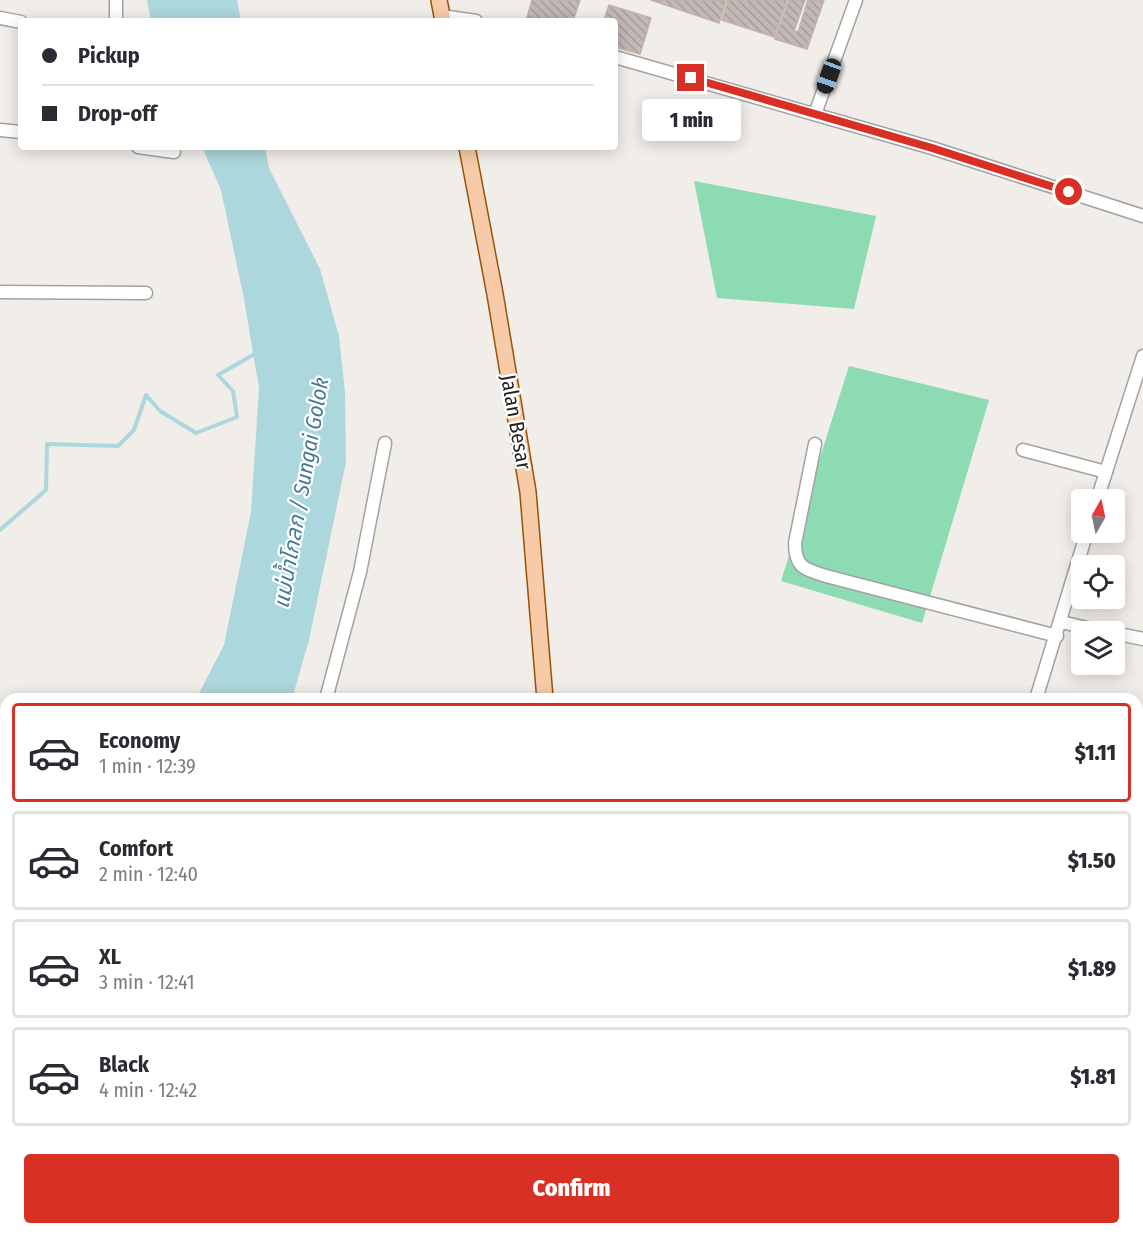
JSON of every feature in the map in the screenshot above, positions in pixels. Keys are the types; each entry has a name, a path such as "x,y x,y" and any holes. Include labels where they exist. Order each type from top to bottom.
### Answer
{"main road":[{"path":"439,0 443,18"},
{"name":"Jalan Besar","path":"468,150 495,294 528,492 545,693"}],"street":[{"path":"116,0 116,18"},
{"path":"815,114 856,0"},
{"path":"0,18 18,21"},
{"path":"618,58 932,148 1143,216"},
{"path":"0,130 18,132"},
{"path":"0,292 146,293"},
{"path":"1101,489 1143,356"},
{"path":"329,693 360,572 385,443"},
{"path":"814,444 795,543 795,557 807,570 1057,636"},
{"path":"1023,450 1106,472"},
{"path":"1038,693 1084,543"},
{"path":"1061,622 1071,624"},
{"path":"1125,635 1143,639"}],"green space":[{"path":"694,181 876,216 854,309 717,298"},
{"path":"849,366 989,400 922,623 781,581"}],"water":[{"path":"147,0 237,0 240,18 150,18"},
{"name":"แม่น้ำโกลก / Sungai Golok","path":"203,150 266,150 269,168 320,269 339,336 345,393 346,462 309,640 294,693 199,693 224,645 251,512 259,388 244,299 221,190"}],"building":[{"path":"532,0 580,0 574,18 527,18"},
{"path":"651,0 726,0 719,23"},
{"path":"728,0 787,0 774,37 722,20"},
{"path":"789,0 805,0 794,31 798,32 808,0 824,0 807,49 775,39"},
{"path":"609,5 651,18 640,54 618,48 618,18 605,18"}],"waterway":[{"path":"0,530 46,490 47,444 118,446 134,430 146,395 160,411 196,433 237,417 233,391 218,375 256,352"}],"route":[{"path":"691,78 932,148 1069,192"}]}
